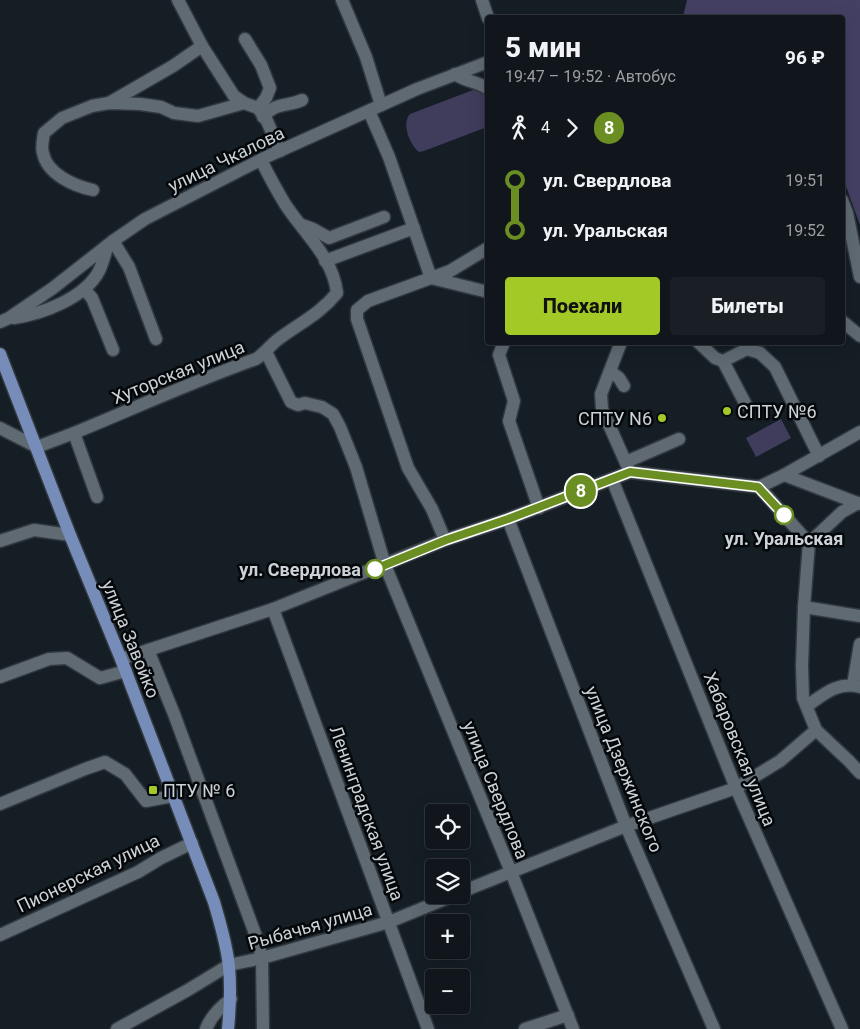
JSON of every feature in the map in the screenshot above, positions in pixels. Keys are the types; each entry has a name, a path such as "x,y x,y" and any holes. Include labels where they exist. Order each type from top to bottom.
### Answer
{"main road":[{"name":"улица Завойко","path":"0,354 214,902 229,965 230,999"},
{"path":"228,1029 230,999"}],"street":[{"path":"178,0 202,46 234,96 261,112 268,111 279,105 296,103 302,100"},
{"path":"342,0 366,57 381,106"},
{"path":"482,0 487,15"},
{"path":"245,39 261,65 270,88 261,112 280,151"},
{"path":"92,190 69,181 52,170 43,153 44,133 62,118 92,106 109,102 173,66 202,46"},
{"name":"улица Чкалова","path":"4,320 53,288 110,243 145,219 280,151 417,89 485,63"},
{"path":"455,74 462,79 481,83 485,86"},
{"path":"109,102 154,106 174,113 198,116 244,103"},
{"path":"369,111 389,157 431,278"},
{"name":"Хуторская улица","path":"37,447 256,359 275,342 326,306 337,293 336,282 312,238 285,204 261,160"},
{"path":"845,213 860,277"},
{"path":"299,224 314,229 329,238 384,217"},
{"path":"325,261 414,228"},
{"path":"4,320 45,310 84,289 99,271 110,243"},
{"path":"110,243 129,267 156,339"},
{"path":"446,540 432,509 408,468 357,319 357,310 368,301 450,271 485,251"},
{"path":"431,278 485,291"},
{"path":"84,289 92,298 113,350"},
{"path":"845,324 860,336"},
{"path":"503,345 499,355 514,401 509,421 539,508"},
{"path":"620,345 601,394 602,409 628,467"},
{"path":"701,345 715,358 723,361 746,405"},
{"path":"723,361 747,349 760,352 775,367 819,456"},
{"name":"улица Свердлова","path":"266,352 291,402 298,405 305,403 322,406 333,414 336,419 356,467 385,565 573,1029"},
{"path":"610,371 619,378 624,386"},
{"path":"0,428 37,447"},
{"path":"628,467 758,487 784,475 860,432"},
{"path":"74,433 97,497"},
{"path":"0,677 49,659 67,658 100,678 148,650 273,609 446,540 539,508 612,479 628,467 679,439"},
{"path":"784,475 859,504"},
{"name":"Хабаровская улица","path":"612,479 736,788 842,1029"},
{"path":"758,487 808,543"},
{"path":"859,504 842,512 808,543 804,606 803,698 816,730 855,761 860,773"},
{"name":"улица Дзержинского","path":"508,519 626,826 714,1029"},
{"path":"0,541 34,530 70,535"},
{"path":"804,606 860,616"},
{"name":"Ленинградская улица","path":"273,609 428,1029"},
{"path":"807,706 831,689 857,686 860,644"},
{"path":"148,650 174,714 257,939 262,958 263,1029"},
{"path":"470,888 626,826 736,788 780,761 816,730"},
{"path":"0,804 105,762 125,774 146,801 173,796"},
{"name":"Пионерская улица","path":"0,935 138,872 192,843"},
{"name":"Рыбачья улица","path":"117,1029 229,965 262,958 389,922 433,904"},
{"path":"206,1029 211,1018 230,999"},
{"path":"525,1029 568,1015"}],"shaded area":[{"path":"687,0 860,0 860,225 845,184 845,15 683,15"},
{"path":"473,90 480,90 485,98 485,128 424,151 419,152 410,140 406,123 410,114"},
{"path":"781,419 791,438 756,457 746,438"}],"bus line":[{"name":"8","path":"375,569 446,540 508,519 630,472 758,487 784,515"}],"place":[{"name":"СПТУ №6","path":"727,411"},
{"name":"СПТУ N6","path":"662,418"},
{"name":"ул. Уральская","path":"784,515"},
{"name":"ул. Свердлова","path":"375,569"},
{"name":"ПТУ № 6","path":"153,790"}]}
